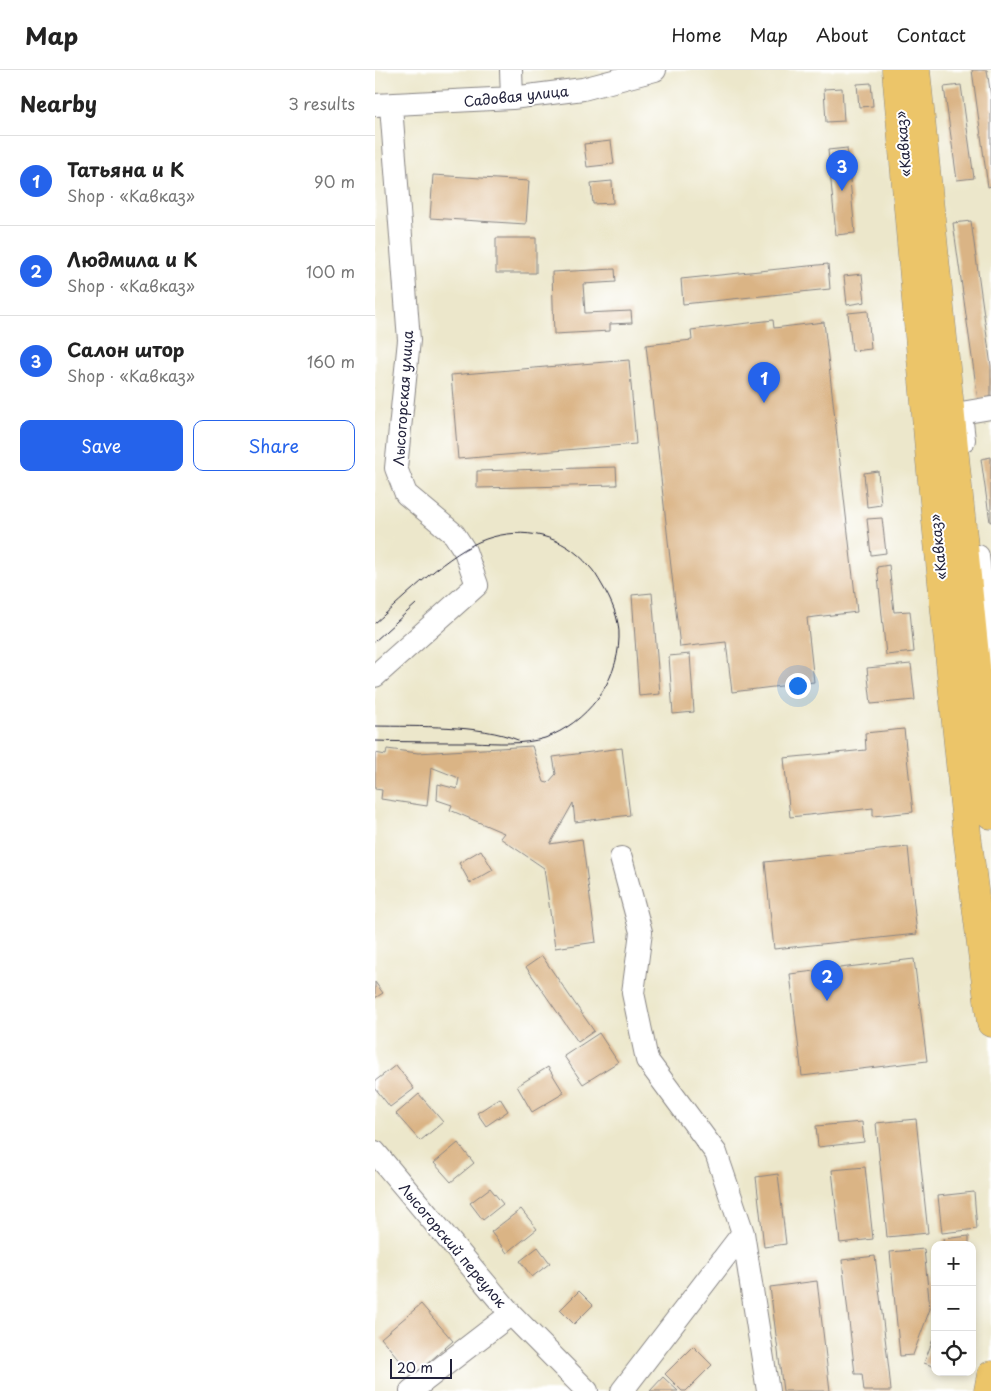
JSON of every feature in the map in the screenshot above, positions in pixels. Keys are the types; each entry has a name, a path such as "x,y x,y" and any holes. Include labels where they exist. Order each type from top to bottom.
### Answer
{"main road":[{"name":"«Кавказ»","path":"896,70 932,480 967,834 991,1023"},
{"name":"«Кавказ»","path":"916,70 991,815"},
{"path":"987,1391 991,1375"}],"street":[{"path":"511,70 512,98"},
{"name":"Садовая улица","path":"383,106 512,98 583,89 655,70"},
{"name":"Лысогорская улица","path":"375,676 477,585 465,551 454,534 406,494 396,468 409,340 383,106"},
{"path":"991,408 961,413 991,662"},
{"path":"621,858 641,932 633,993 647,1060 716,1153 743,1233 768,1391"},
{"name":"Лысогорский переулок","path":"375,1152 511,1314 587,1391"},
{"path":"622,1391 743,1233"},
{"name":"Лысогорский переулок","path":"411,1391 511,1314"}],"building":[{"path":"972,70 987,70 991,97 991,186 988,187"},
{"path":"871,83 873,106 859,107 857,84"},
{"path":"961,85 974,178 957,180 944,87"},
{"path":"842,88 844,121 826,122 824,89"},
{"path":"611,141 614,164 587,167 584,144"},
{"path":"847,148 855,233 836,235 828,150"},
{"path":"433,175 529,181 526,224 430,218"},
{"path":"612,181 613,203 593,204 591,183"},
{"path":"971,221 991,366 991,398 978,400 953,223"},
{"path":"496,238 536,238 536,273 496,273"},
{"path":"828,264 830,289 683,304 681,279"},
{"path":"615,269 616,282 583,284 585,313 631,311 632,323 610,324 610,331 554,334 552,272"},
{"path":"862,274 865,302 847,305 844,276"},
{"path":"868,311 871,349 852,351 848,313"},
{"path":"773,320 774,328 824,322 857,612 807,618 814,682 732,692 726,642 680,647 646,345 692,340 691,330"},
{"path":"629,360 636,444 458,459 451,375"},
{"path":"991,457 991,522 990,522 981,459"},
{"path":"616,467 617,485 477,488 477,471"},
{"path":"878,471 881,505 867,507 864,473"},
{"path":"882,518 886,553 871,555 867,519"},
{"path":"889,565 894,612 910,611 914,652 886,655 877,567"},
{"path":"652,593 660,694 639,696 632,595"},
{"path":"690,654 694,712 673,714 669,656"},
{"path":"911,664 915,700 871,704 867,668"},
{"path":"904,729 913,812 873,816 873,808 790,817 784,758 866,750 865,733"},
{"path":"532,746 544,782 548,783 556,774 553,757 622,748 630,815 575,822 573,803 550,844 582,839 596,942 555,948 544,868 500,838 504,833 450,810 452,805 437,800 438,784 457,789 459,778 431,767 427,806 381,799 382,790 375,789 375,753 386,755 387,749 418,753"},
{"path":"908,847 917,934 774,949 765,862"},
{"path":"481,850 493,870 470,883 459,863"},
{"path":"542,956 594,1031 578,1042 526,967"},
{"path":"914,959 927,1061 802,1076 790,974"},
{"path":"375,982 383,993 375,998"},
{"path":"599,1033 618,1062 583,1084 564,1056"},
{"path":"396,1065 414,1089 390,1107 375,1088 375,1081"},
{"path":"548,1067 564,1093 532,1112 517,1086"},
{"path":"419,1094 443,1122 420,1141 396,1114"},
{"path":"500,1098 508,1111 486,1126 477,1113"},
{"path":"916,1119 928,1233 887,1237 876,1123"},
{"path":"862,1122 864,1142 818,1147 816,1126"},
{"path":"458,1143 474,1163 451,1182 434,1163"},
{"path":"865,1167 873,1239 840,1243 832,1170"},
{"path":"778,1174 786,1244 764,1247 756,1177"},
{"path":"490,1188 503,1204 483,1220 470,1203"},
{"path":"974,1192 977,1229 942,1233 938,1196"},
{"path":"521,1209 537,1229 507,1253 491,1232"},
{"path":"969,1236 969,1241 943,1241 943,1239"},
{"path":"538,1247 550,1263 532,1277 520,1261"},
{"path":"924,1249 930,1309 913,1355 900,1356 890,1252"},
{"path":"875,1256 891,1391 864,1391 862,1374 855,1374 842,1260"},
{"path":"817,1281 830,1391 783,1391 770,1287"},
{"path":"579,1291 593,1305 574,1324 560,1310"},
{"path":"421,1304 453,1341 413,1376 381,1338"},
{"path":"931,1345 931,1366 924,1363"},
{"path":"693,1346 712,1365 686,1391 682,1391 665,1374"},
{"path":"663,1377 678,1391 650,1391"}],"tram line":[{"path":"375,623 428,576 457,554 486,539 514,533 542,536 555,540 579,555 591,568 612,603 619,631 617,655 613,670 597,699 574,722 545,738 528,742 509,743 375,741"},
{"path":"375,641 416,604"},
{"path":"375,726 467,729 485,731 518,740"}],"place":[{"name":"Салон штор","path":"842,191"},
{"name":"Татьяна и К","path":"764,403"},
{"name":"Людмила и К","path":"827,1001"}]}
